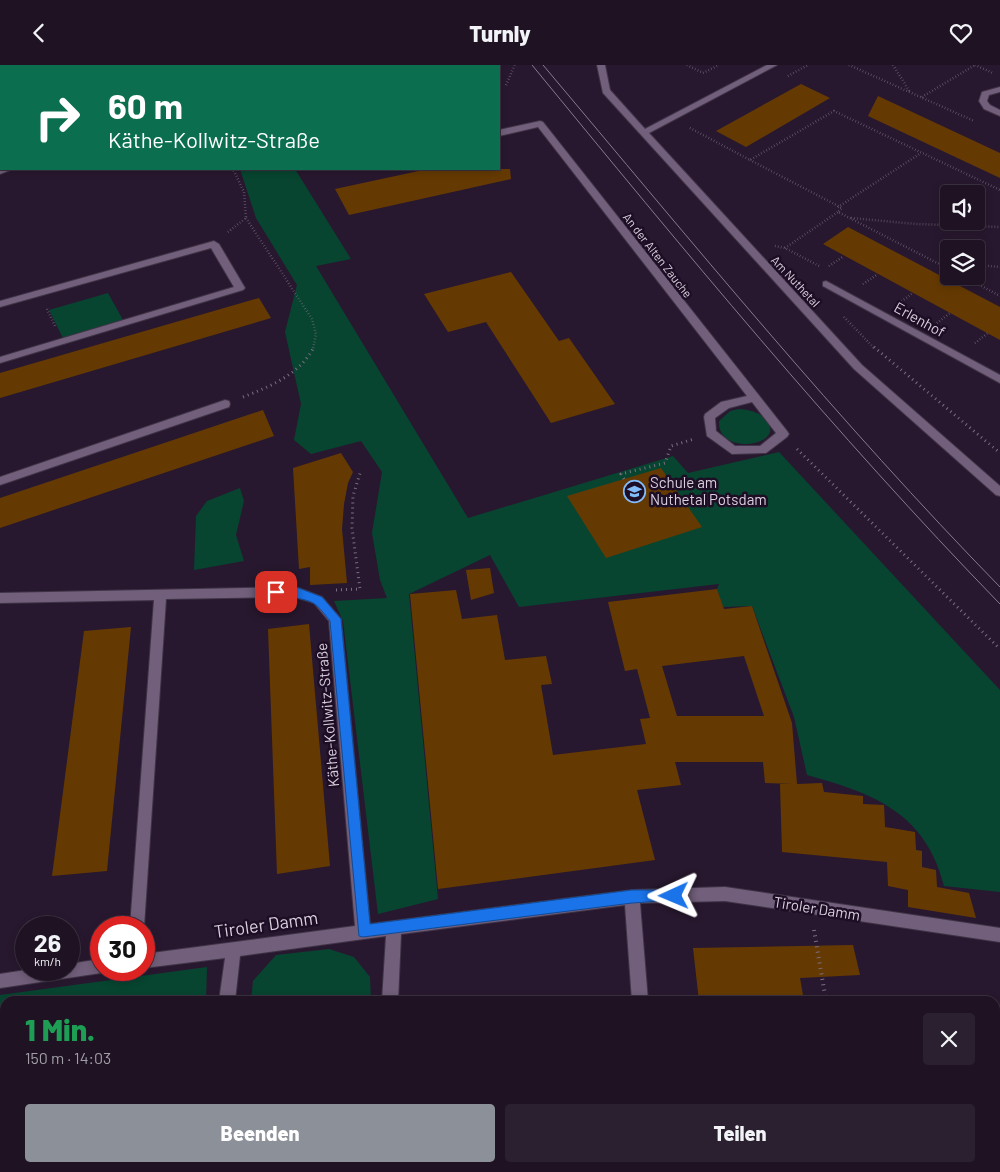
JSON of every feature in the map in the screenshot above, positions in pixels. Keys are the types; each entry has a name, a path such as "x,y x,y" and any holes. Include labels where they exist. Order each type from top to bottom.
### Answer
{"street":[{"name":"Am Nuthetal","path":"601,65 606,91 858,367 1000,492"},
{"path":"643,133 774,65"},
{"path":"1000,89 985,94 983,101 987,107 1000,113"},
{"name":"An der Alten Zauche","path":"500,133 540,124 783,434"},
{"path":"0,303 214,244 240,288 0,360"},
{"name":"Erlenhof","path":"826,284 1000,380"},
{"path":"754,397 725,405 709,417 711,433 732,450 762,450 783,434"},
{"path":"0,481 225,404"},
{"name":"Käthe-Kollwitz-Straße","path":"0,598 296,592 318,600 335,619 363,931"},
{"path":"139,916 160,595"},
{"name":"Tiroler Damm","path":"155,960 632,897 725,894 1000,935"},
{"path":"632,897 640,996"},
{"path":"390,996 394,927"},
{"path":"228,996 233,950"},
{"path":"0,981 90,968"}],"path":[{"path":"506,85 515,65"},
{"path":"688,65 702,73 719,65"},
{"path":"782,79 808,65"},
{"path":"849,65 974,121"},
{"path":"893,65 911,93"},
{"path":"922,98 975,65 998,75"},
{"path":"750,160 834,111 1000,190"},
{"path":"671,118 842,208 785,248 774,246 780,253"},
{"path":"683,131 697,123"},
{"path":"838,207 921,153"},
{"path":"225,404 284,378 307,361 313,351 317,330 312,319 246,218 244,192 234,170"},
{"path":"838,212 940,264"},
{"path":"214,244 246,218"},
{"path":"849,218 916,224 1000,227"},
{"path":"837,261 844,256"},
{"path":"985,266 1000,267"},
{"path":"871,279 878,274"},
{"path":"980,285 1000,296"},
{"path":"39,293 62,341"},
{"path":"906,299 913,293"},
{"path":"838,311 872,346 1000,453"},
{"path":"943,318 950,313"},
{"path":"980,339 988,333"},
{"path":"624,479 621,474 664,463 671,446 711,433"},
{"path":"783,434 1000,649"},
{"path":"296,592 360,589 352,528 353,496 361,470"},
{"path":"811,907 825,996"}],"green space":[{"path":"240,170 296,170 351,259 316,266 468,518 673,456 688,473 779,452 1000,690 1000,892 944,886 936,861 924,840 894,810 854,790 807,775 794,717 752,606 723,607 717,589 719,584 519,607 490,555 409,594 438,899 378,914 343,621 334,601 387,598 380,580 372,533 382,472 361,441 311,454 294,440 301,404 285,332 297,285 256,218"},
{"path":"108,293 123,320 63,338 49,310"},
{"path":"739,409 761,415 767,421 770,430 767,437 749,444 728,440 721,432 719,421 730,411"},
{"path":"240,488 244,501 236,535 244,561 194,570 196,516 207,501"},
{"path":"329,949 354,957 370,977 371,996 252,996 253,981 276,955"},
{"path":"207,967 206,996 0,996 104,981 155,981 155,974"}],"building":[{"path":"801,84 830,98 746,147 716,131"},
{"path":"878,96 1000,153 1000,178 868,116"},
{"path":"510,169 511,179 349,215 335,189 423,170"},
{"path":"848,227 940,275 940,285 958,285 1000,307 1000,340 823,244"},
{"path":"511,272 559,341 569,338 615,404 551,423 486,322 448,332 424,294"},
{"path":"259,298 271,318 0,398 0,373"},
{"path":"263,410 274,436 0,528 0,498"},
{"path":"341,453 353,472 348,483 342,529 347,583 310,585 310,567 299,569 293,468"},
{"path":"661,468 702,527 606,558 567,496"},
{"path":"490,568 494,593 471,600 466,570"},
{"path":"717,589 724,609 752,606 792,723 797,784 822,783 824,792 863,796 863,804 884,805 885,827 915,832 916,850 922,851 922,867 936,870 937,887 969,893 976,918 908,907 908,890 888,886 887,862 782,852 780,784 793,784 765,783 763,762 675,762 681,785 637,790 655,860 438,889 410,594 456,590 462,619 497,615 505,660 546,656 552,684 541,685 553,755 646,744 640,719 650,718 637,669 625,671 608,602","holes":["744,656 764,716 677,716 662,666"]},
{"path":"309,624 330,866 277,874 268,629"},
{"path":"131,627 107,871 52,876 84,631"},
{"path":"853,945 860,975 800,978 803,996 698,996 693,948"}],"tram line":[{"path":"532,65 645,203 819,407 878,474 1000,604"},
{"path":"543,65 823,396 1000,587"}],"place":[{"name":"Schule am Nuthetal Potsdam","path":"634,491"}],"route":[{"path":"276,592 296,592 318,600 335,619 363,931 632,897 674,896"}]}
